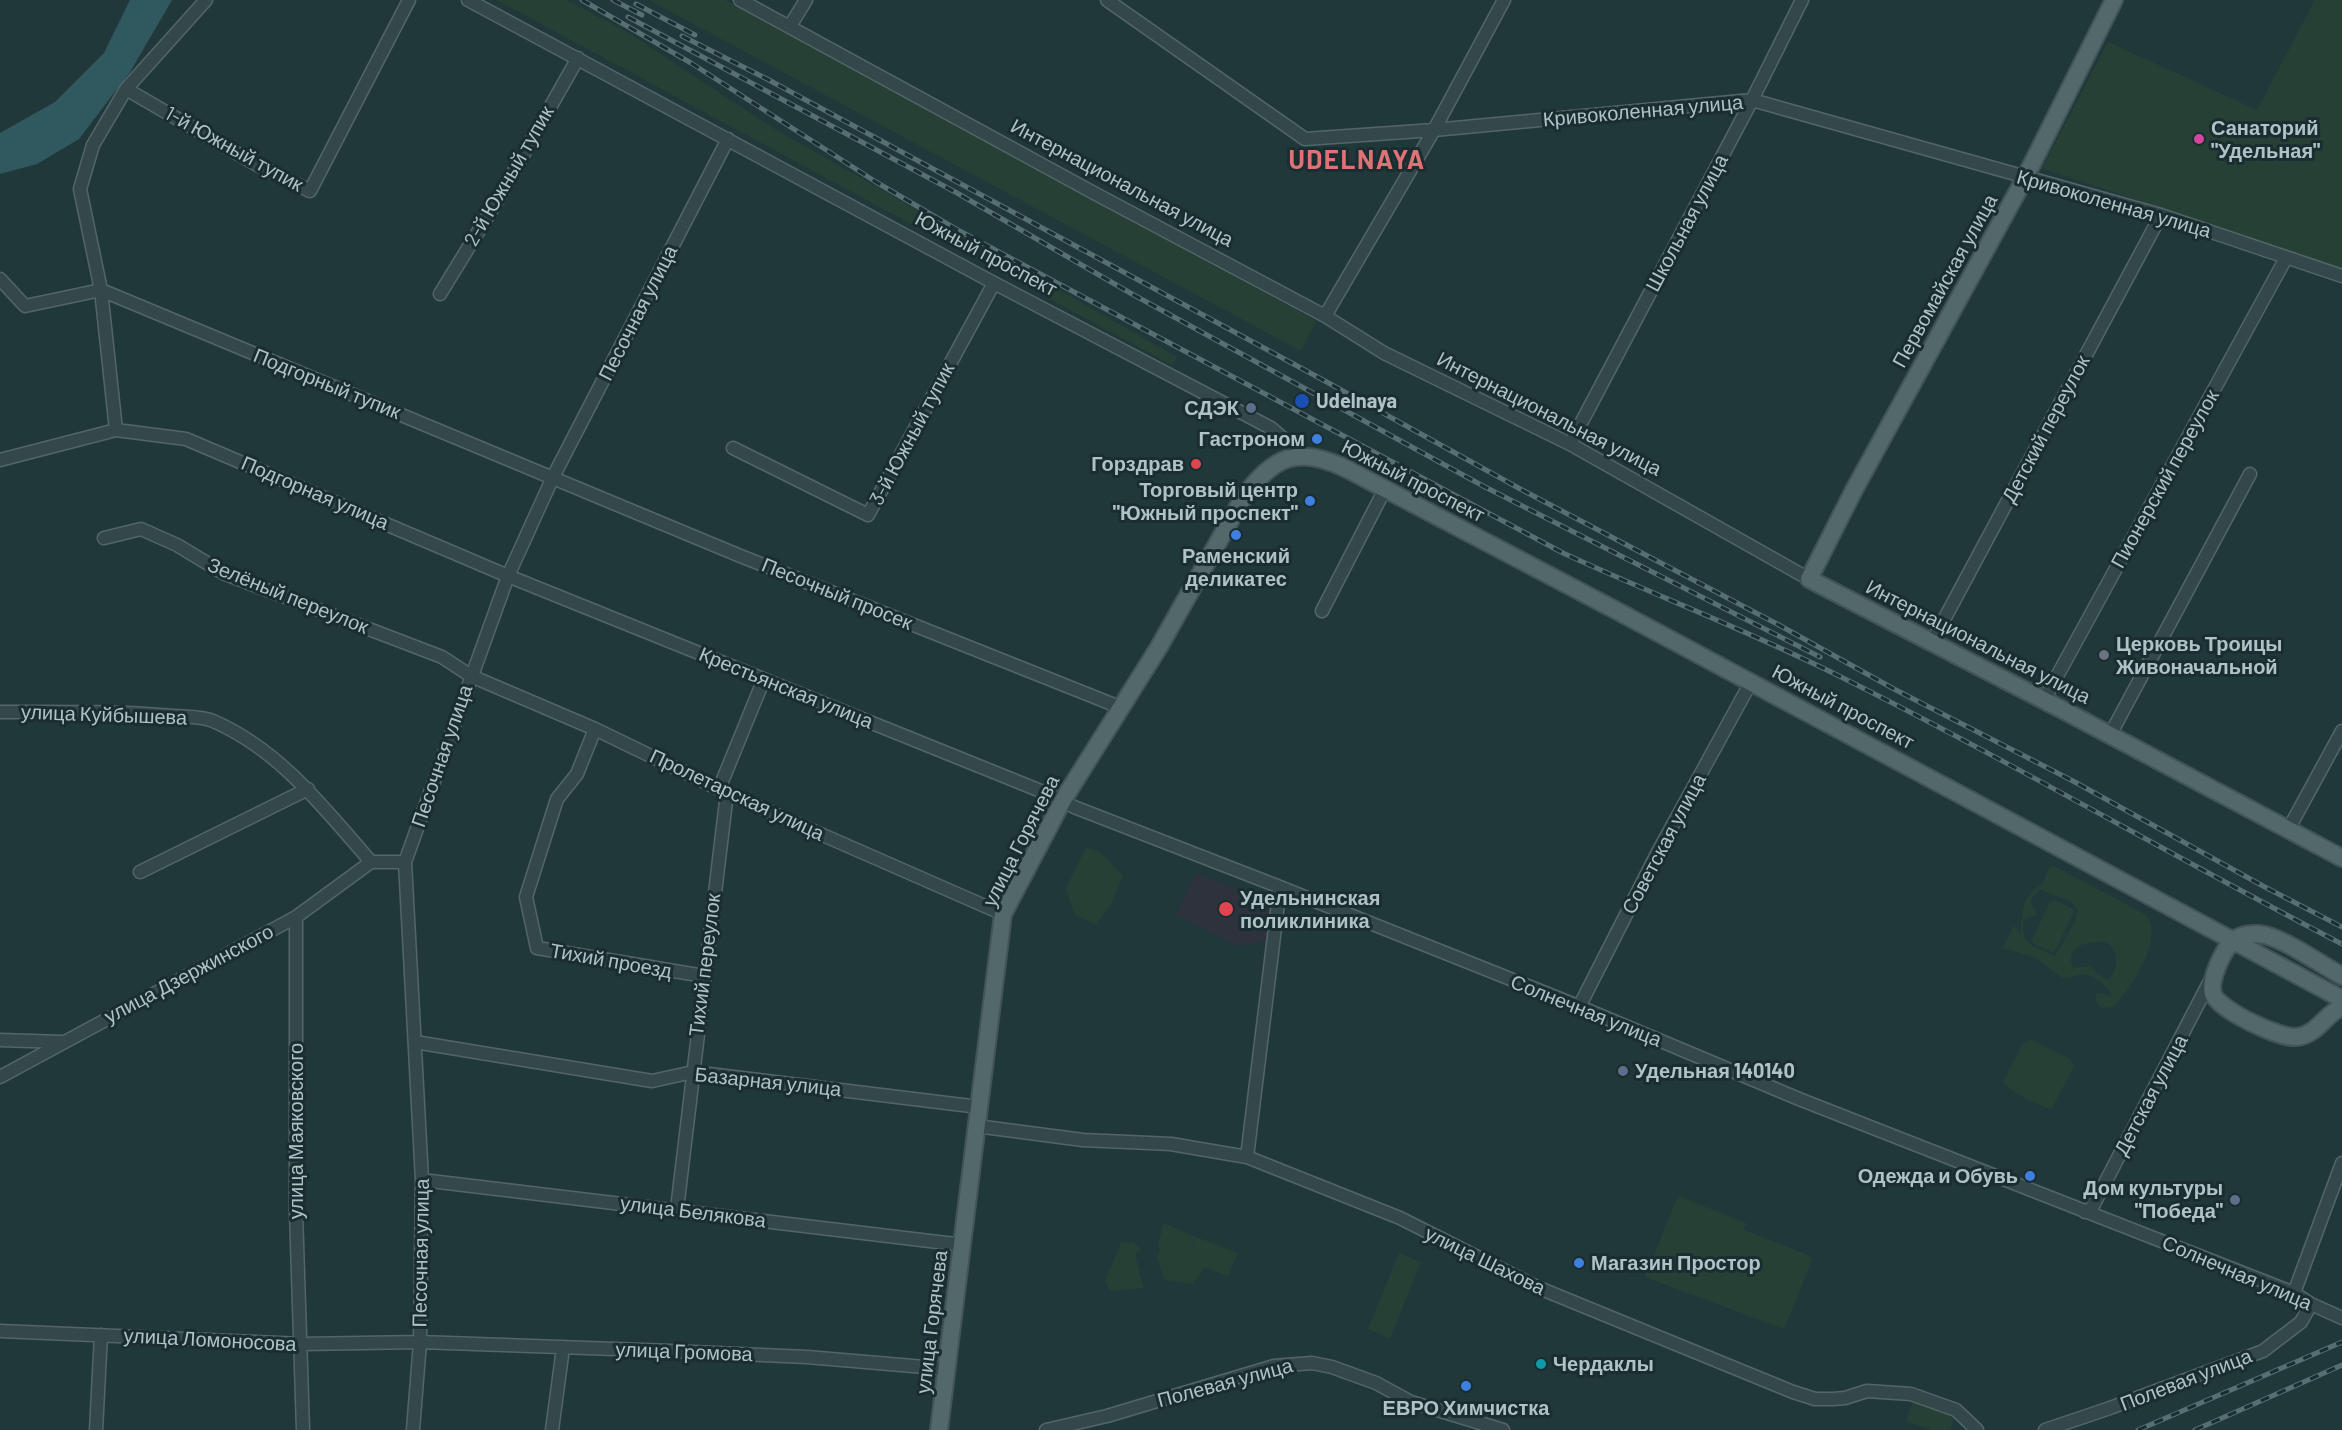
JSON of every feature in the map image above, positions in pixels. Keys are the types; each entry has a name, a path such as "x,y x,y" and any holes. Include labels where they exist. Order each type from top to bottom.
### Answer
{"main road":[{"name":"Первомайская улица","path":"1809,579 1854,490 2025,178 2114,0"},
{"name":"улица Горячева","path":"939,1430 1003,914 1063,800 1122,708 1250,487 1273,466 1295,456 1303,456"},
{"name":"Южный проспект","path":"1303,456 1330,460 1751,682 2342,999"},
{"name":"Интернациональная улица","path":"1809,579 2342,858"},
{"path":"2342,976 2264,935 2241,936 2233,941 2213,975 2213,993 2222,1005 2271,1031 2297,1037 2309,1034 2331,1012 2342,1007"},
{"path":"2316,985 2325,1001 2324,1020"}],"street":[{"path":"0,460 116,430 101,290 80,189 93,145 126,89 206,0"},
{"name":"1-й Южный тупик","path":"126,89 259,166 310,191 409,0"},
{"name":"Южный проспект","path":"468,0 994,283 1271,428 1303,456"},
{"name":"Интернациональная улица","path":"740,0 1324,316 1384,353 1570,444 1809,579"},
{"path":"790,26 806,0"},
{"name":"Кривоколенная улица","path":"1107,0 1305,139 1434,130 1752,100 2161,215 2342,276"},
{"path":"1324,316 1434,130 1504,0"},
{"name":"Школьная улица","path":"1570,444 1752,100 1802,0"},
{"name":"2-й Южный тупик","path":"440,294 497,201 578,58"},
{"name":"Песочная улица","path":"413,1430 420,1342 422,1180 405,862 508,576 554,477 728,139"},
{"name":"Детский переулок","path":"1932,642 2161,215"},
{"name":"Пионерский переулок","path":"2044,700 2286,258"},
{"path":"0,279 25,306 101,290"},
{"name":"3-й Южный тупик","path":"733,448 868,515 994,283"},
{"name":"Подгорный тупик","path":"101,290 554,477"},
{"name":"Подгорная улица","path":"116,430 186,439 508,576"},
{"path":"2110,735 2250,474"},
{"name":"Песочный просек","path":"554,477 749,559 1122,708"},
{"path":"1322,611 1385,489"},
{"name":"Зелёный переулок","path":"104,538 141,529 177,545 225,574 442,657 471,676"},
{"name":"Крестьянская улица","path":"508,576 1063,800"},
{"name":"Пролетарская улица","path":"471,676 596,729 723,791 1003,914"},
{"name":"Тихий переулок","path":"677,1209 723,791 764,679"},
{"name":"Советская улица","path":"1579,1007 1659,850 1751,682"},
{"name":"улица Куйбышева","path":"0,712 121,712 211,720 261,747 308,789 371,862"},
{"name":"Тихий проезд","path":"596,729 577,774 557,799 526,897 537,948 704,976"},
{"path":"2288,830 2342,731"},
{"path":"140,872 308,789"},
{"name":"Солнечная улица","path":"1063,800 1082,811 1280,887 1579,1007 1799,1099 2294,1293 2311,1304 2342,1318"},
{"path":"371,862 405,862"},
{"name":"улица Дзержинского","path":"0,1077 296,917 371,862"},
{"path":"1247,1157 1280,887"},
{"name":"улица Маяковского","path":"296,917 296,1212 303,1430"},
{"name":"Детская улица","path":"2085,1212 2092,1208 2213,975"},
{"path":"0,1040 63,1042"},
{"name":"Базарная улица","path":"415,1042 652,1081 693,1072 979,1107"},
{"name":"улица Шахова","path":"976,1126 1083,1140 1171,1144 1247,1157 1400,1218 1539,1288 1793,1392 1815,1399 1845,1398 1868,1391 1911,1395 1956,1410 1977,1430"},
{"path":"2294,1293 2342,1163"},
{"name":"улица Белякова","path":"422,1180 963,1245"},
{"name":"Полевая улица","path":"2045,1430 2263,1351 2301,1322 2311,1304"},
{"name":"улица Ломоносова","path":"0,1331 302,1344 420,1342"},
{"path":"96,1430 101,1335"},
{"name":"улица Громова","path":"420,1342 807,1357 948,1369"},
{"path":"552,1430 563,1348"},
{"name":"Полевая улица","path":"1046,1430 1107,1416 1274,1366 1312,1363 1326,1365 1376,1383 1411,1402 1503,1430"}],"shaded area":[{"name":"Удельнинская поликлиника","path":"1196,873 1274,903 1268,940 1238,946 1176,915"}],"green space":[{"path":"497,0 566,0 627,32 776,130 1177,357 1172,365"},
{"path":"649,0 725,0 1316,321 1301,351"},
{"name":"Санаторий \"Удельная\"","path":"2315,0 2342,0 2342,269 2042,168 2108,42 2257,110"},
{"path":"1086,847 1100,852 1123,876 1111,904 1096,925 1075,915 1066,889"},
{"path":"2056,867 2146,915 2151,925 2149,950 2143,963 2113,1007 2102,1008 2098,1004 2096,994 2102,993 2110,997 2111,994 2101,982 2093,977 2083,975 2063,978 2034,957 2003,948 2013,927 2016,927 2020,934 2027,898 2044,881 2049,869","holes":["2039,889 2072,902 2078,911 2073,925 2055,956 2032,946 2026,940 2023,932 2023,923 2028,917 2037,915 2030,901","2092,942 2107,943 2114,951 2116,967 2108,980 2091,966 2075,968 2072,966 2071,956 2075,949"]},
{"path":"2055,900 2073,909 2074,912 2054,953 2033,943 2032,940 2050,902"},
{"path":"2030,1039 2070,1059 2074,1066 2052,1108 2026,1098 2011,1090 2003,1082 2023,1043"},
{"path":"1678,1196 1746,1223 1744,1230 1808,1255 1812,1260 1784,1329 1645,1277"},
{"path":"1163,1223 1195,1237 1187,1260 1196,1237 1238,1253 1228,1276 1204,1267 1193,1284 1165,1280 1157,1258"},
{"path":"1133,1242 1141,1249 1135,1254 1143,1288 1110,1291 1105,1282 1121,1243"},
{"path":"1399,1253 1421,1262 1390,1338 1368,1329"},
{"path":"1913,1401 1955,1416 1950,1430 1932,1430 1906,1421"}],"water":[{"path":"130,0 172,0 130,72 79,139 37,164 0,174 0,133 55,102 104,53"}],"railway":[{"path":"582,0 691,63 876,182 956,229 1563,553 1769,643 1901,707 2342,944"},
{"path":"613,0 642,15"},
{"path":"636,4 695,35"},
{"path":"628,17 957,193 1132,294 1485,487 1820,657"},
{"path":"682,36 767,79 1524,491 1779,625 1894,689 2073,781 2342,927"},
{"path":"2138,1430 2342,1342"},
{"path":"2195,1430 2342,1365"}],"place":[{"name":"Санаторий \"Удельная\"","path":"2199,139"},
{"name":"Udelnaya","path":"1302,401"},
{"name":"СДЭК","path":"1251,408"},
{"name":"Гастроном","path":"1317,439"},
{"name":"Горздрав","path":"1196,464"},
{"name":"Торговый центр \"Южный проспект\"","path":"1310,501"},
{"name":"Раменский деликатес","path":"1236,535"},
{"name":"Церковь Троицы Живоначальной","path":"2104,655"},
{"name":"Удельнинская поликлиника","path":"1226,909"},
{"name":"Удельная 140140","path":"1623,1071"},
{"name":"Одежда и Обувь","path":"2030,1176"},
{"name":"Дом культуры \"Победа\"","path":"2235,1200"},
{"name":"Магазин Простор","path":"1579,1263"},
{"name":"Чердаклы","path":"1541,1364"},
{"name":"ЕВРО Химчистка","path":"1466,1386"}],"district":[{"name":"UDELNAYA","path":"1357,160"}]}
